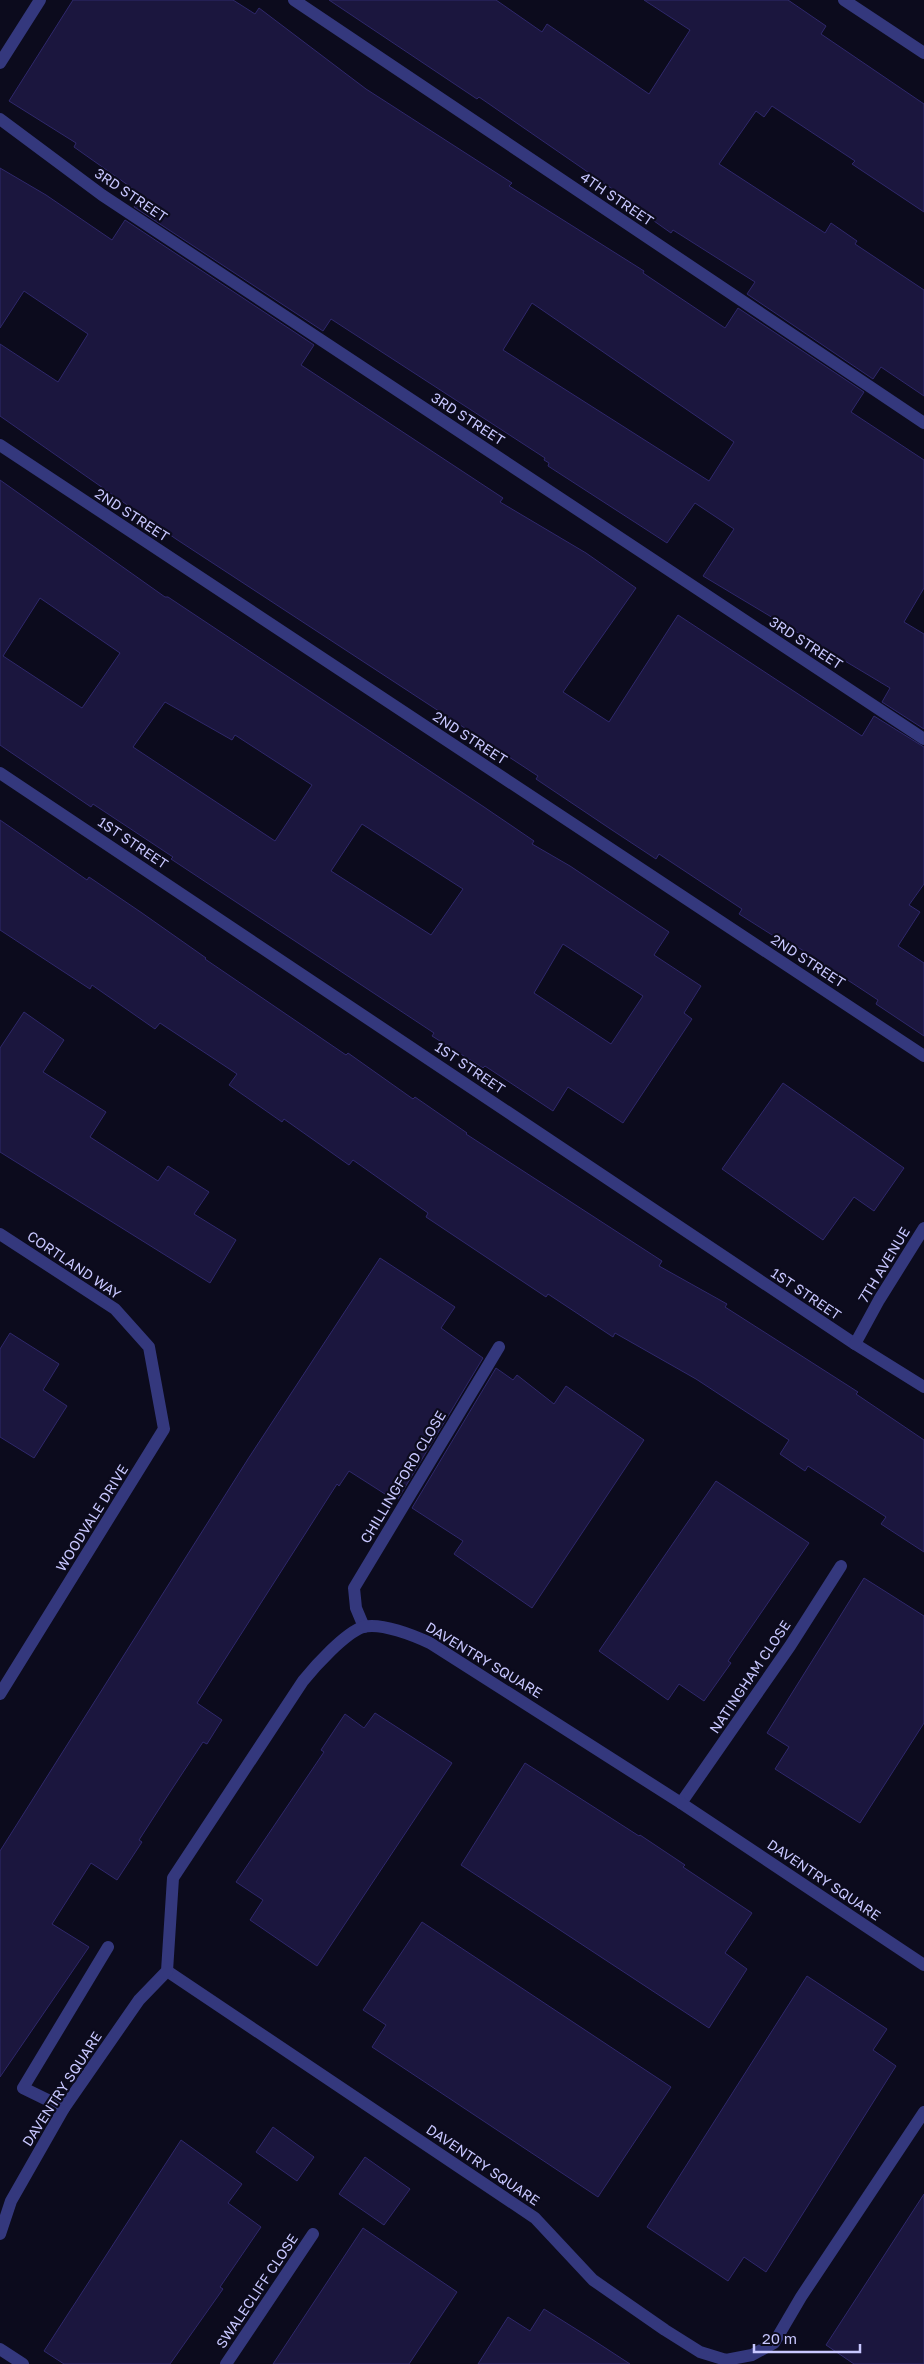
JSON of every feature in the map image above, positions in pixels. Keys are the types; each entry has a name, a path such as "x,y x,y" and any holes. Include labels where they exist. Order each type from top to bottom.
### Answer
{"street":[{"path":"0,63 40,0"},
{"name":"4TH STREET","path":"294,0 924,423"},
{"path":"844,0 924,53"},
{"name":"3RD STREET","path":"0,119 102,195 924,739"},
{"name":"2ND STREET","path":"0,445 924,1056"},
{"name":"1ST STREET","path":"0,773 855,1344 887,1362 924,1387"},
{"name":"7TH AVENUE","path":"855,1344 924,1228"},
{"name":"CORTLAND WAY","path":"0,1234 115,1309 149,1347"},
{"name":"WOODVALE DRIVE","path":"0,1694 164,1429 149,1347"},
{"name":"CHILLINGFORD CLOSE","path":"364,1627 356,1608 354,1588 499,1347"},
{"name":"NATINGHAM CLOSE","path":"681,1804 790,1646 841,1566"},
{"path":"167,1971 173,1878 303,1681 322,1658 364,1627"},
{"name":"DAVENTRY SQUARE","path":"364,1627 402,1632 430,1643 681,1804 924,1965"},
{"path":"64,2108 23,2088 108,1947"},
{"name":"DAVENTRY SQUARE","path":"0,2234 11,2201 64,2108 138,2000 167,1971 534,2218 593,2280 656,2324 700,2352 729,2362 752,2355 774,2343 801,2298 890,2167 924,2112"},
{"name":"SWALECLIFF CLOSE","path":"226,2364 313,2234"},
{"path":"0,2349 23,2364"}],"building":[{"path":"73,0 233,0 255,14 259,8 366,89 512,183 509,186 644,271 643,273 725,328 738,308 864,392 851,412 924,460 924,588 904,622 924,634 924,729 882,702 890,688 703,576 734,529 695,503 667,543 548,466 549,463 544,460 545,458 331,319 323,331 134,207 142,195 74,147 76,143 9,101","holes":["532,303 734,442 709,481 503,350"]},
{"path":"329,0 496,0 542,32 547,24 649,94 690,30 644,0 788,0 826,26 821,34 924,104 924,212 852,164 855,161 772,106 764,117 756,111 719,164 825,233 831,223 857,241 855,244 924,290 924,396 881,367 873,379 747,294 755,282 673,230 671,233 623,199 624,197 479,97 477,99"},
{"path":"0,168 46,195 112,240 125,220 314,345 301,365 503,498 500,502 586,553 636,588 563,692 609,722 678,615 862,736 874,716 924,747 924,884 909,905 920,912 898,946 924,963 924,1036 876,1004 878,1000 793,944 791,947 739,914 742,909 659,854 656,859 612,830 536,779 538,776 176,539 0,416 0,344 58,382 88,334 24,291 0,328"},
{"path":"0,480 165,597 168,597 484,807 534,841 532,844 570,866 669,932 654,955 701,986 684,1013 692,1019 623,1123 568,1087 553,1111 485,1066 483,1068 432,1036 434,1033 171,859 173,857 93,804 91,807 0,745","holes":["40,598 120,653 82,708 3,656","165,702 232,740 235,735 312,785 275,841 133,747","362,824 463,889 431,935 331,871","563,944 643,996 611,1044 534,993"]},
{"path":"0,820 87,880 89,877 346,1055 348,1053 413,1099 415,1097 466,1134 662,1261 659,1266 727,1304 725,1307 858,1392 856,1394 924,1440 924,1552 881,1524 886,1517 808,1466 805,1471 780,1454 789,1440 696,1379 615,1333 613,1337 548,1294 546,1297 426,1217 428,1213 353,1160 349,1165 284,1119 282,1122 229,1085 237,1074 160,1023 155,1029 92,985 90,989 0,930"},
{"path":"24,1012 64,1040 43,1072 106,1112 90,1137 158,1181 168,1166 209,1192 194,1214 236,1240 210,1283 0,1152 0,1048"},
{"path":"783,1083 904,1168 874,1211 854,1197 823,1240 722,1169"},
{"path":"380,1258 455,1307 441,1328 483,1358 398,1499 387,1491 385,1494 349,1471 339,1486 337,1484 197,1703 222,1720 207,1744 203,1742 139,1840 142,1842 117,1880 91,1863 52,1924 89,1947 0,2077 0,1851 248,1459"},
{"path":"10,1333 59,1364 43,1390 67,1406 34,1458 0,1437 0,1349"},
{"path":"496,1368 513,1380 517,1375 554,1404 566,1386 644,1440 532,1608 454,1554 463,1541 412,1508"},
{"path":"716,1481 809,1543 728,1661 731,1663 704,1701 679,1684 668,1700 599,1651"},
{"path":"864,1578 924,1616 924,1723 860,1823 775,1769 789,1747 767,1733"},
{"path":"375,1713 452,1763 317,1966 250,1920 263,1900 236,1882 324,1752 321,1750 345,1714 364,1728"},
{"path":"525,1763 640,1835 685,1865 683,1867 752,1913 725,1953 747,1969 709,2028 461,1865"},
{"path":"422,1922 671,2087 598,2197 372,2047 386,2025 363,2010"},
{"path":"807,1976 887,2029 873,2050 896,2066 766,2272 744,2257 728,2281 647,2227"},
{"path":"273,2127 314,2157 297,2181 256,2152"},
{"path":"181,2140 242,2184 228,2203 261,2227 220,2287 223,2289 170,2364 64,2364 44,2351"},
{"path":"365,2157 410,2189 384,2225 339,2194"},
{"path":"924,2194 924,2364 854,2364 826,2345"},
{"path":"363,2228 457,2292 409,2364 273,2364"},
{"path":"544,2309 630,2364 478,2364 508,2317 530,2331"}]}
